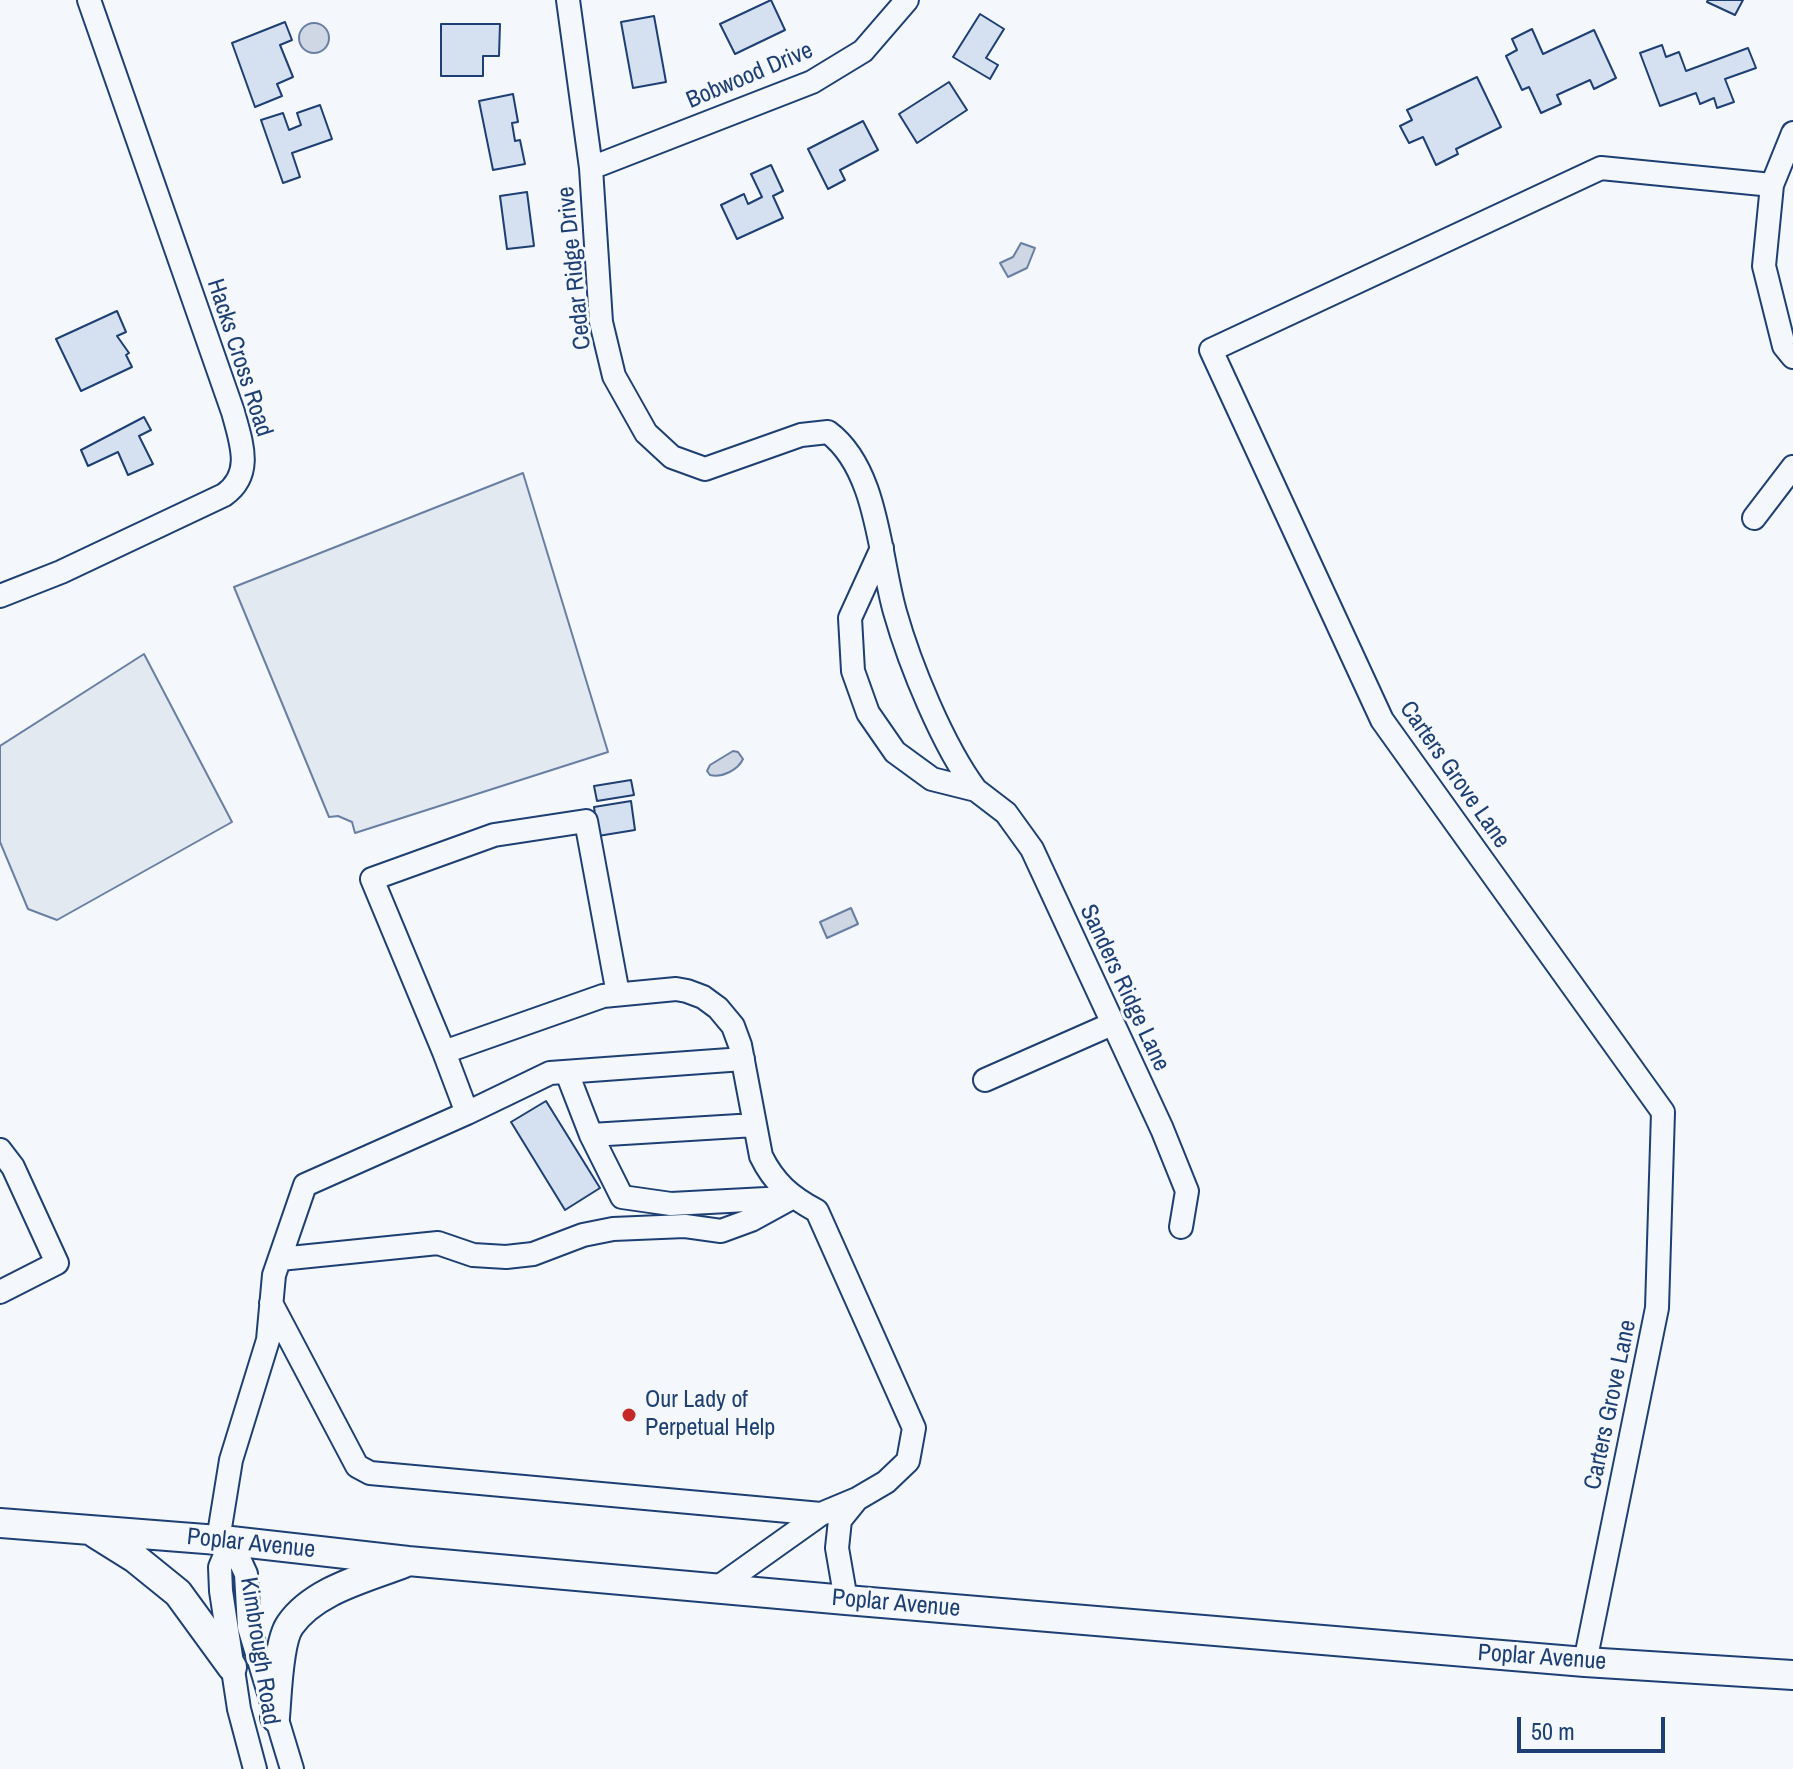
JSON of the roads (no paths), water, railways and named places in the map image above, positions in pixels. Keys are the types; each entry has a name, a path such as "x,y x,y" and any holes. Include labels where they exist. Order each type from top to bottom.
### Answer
{"main road":[{"name":"Poplar Avenue","path":"0,1523 224,1540 408,1561 846,1600 1585,1662 1793,1675"},
{"path":"91,1531 136,1559 178,1593 232,1667"},
{"path":"275,1717 279,1669 288,1627 313,1602 408,1561"}],"street":[{"name":"Hacks Cross Road","path":"0,596 61,572 224,495 240,479 244,468 242,445 233,412 89,0"},
{"name":"Cedar Ridge Drive","path":"568,0 591,168 601,322 614,376 646,433 672,457 705,469 801,435 828,432 844,444 872,502"},
{"name":"Bobwood Drive","path":"591,168 812,82 863,51 907,0"},
{"path":"1793,133 1772,185 1764,266 1784,346 1793,357"},
{"name":"Carters Grove Lane","path":"1585,1662 1657,1308 1663,1112 1382,720 1211,350 1601,168 1772,185"},
{"path":"1754,518 1793,467"},
{"name":"Sanders Ridge Lane","path":"872,502 895,610 911,660 960,769 976,790 1006,813 1032,849 1162,1129 1187,1191 1181,1227"},
{"name":"Sanders Ridge Lane","path":"882,548 850,618 853,671 868,713 895,752 932,779 976,790"},
{"path":"467,1113 372,879 494,835 586,821 611,995"},
{"path":"444,1052 611,995 676,989 703,997 718,1008 733,1026 743,1059 761,1156 767,1170 793,1197 817,1211 914,1428 908,1461 886,1482 857,1499 821,1514 717,1588"},
{"path":"985,1080 1112,1024"},
{"path":"224,1540 231,1460 268,1340 274,1275 305,1185 550,1073 743,1059"},
{"path":"567,1073 591,1135 622,1197 671,1204 793,1197"},
{"path":"591,1135 755,1125"},
{"path":"0,1150 13,1167 57,1263 0,1292"},
{"path":"280,1259 438,1243 473,1255 506,1257 533,1254 583,1235 613,1229 685,1226 721,1231 751,1220 793,1197"},
{"path":"271,1303 352,1459 357,1466 370,1473 821,1514"},
{"path":"846,1600 837,1548 838,1534 840,1520 857,1499"},
{"name":"Kimbrough Road","path":"224,1540 220,1567 232,1667 239,1709 255,1769"},
{"name":"Kimbrough Road","path":"224,1540 246,1574 249,1627 292,1769"}],"place":[{"name":"Our Lady of Perpetual Help","path":"629,1415"}]}
